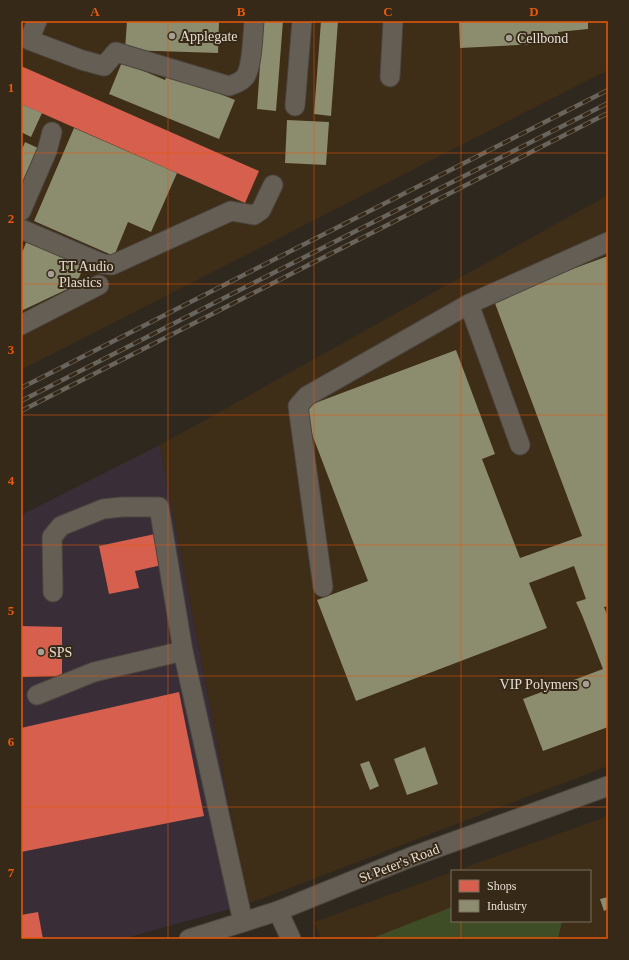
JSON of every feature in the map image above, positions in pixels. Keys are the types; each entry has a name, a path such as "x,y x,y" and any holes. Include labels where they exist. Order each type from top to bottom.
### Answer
{"street":[{"path":"37,21 29,40 82,60 104,66 116,52 229,86 238,83 246,77 249,68 254,21"},
{"path":"294,106 302,21"},
{"path":"390,77 393,21"},
{"path":"21,211 47,150 52,132"},
{"path":"21,229 103,264 112,265 231,211 254,215 261,210 273,185"},
{"path":"323,587 298,406 307,396 469,304 608,242"},
{"path":"21,325 99,285"},
{"path":"469,304 520,445"},
{"path":"52,592 52,537 61,526 76,519 103,510 122,507 159,507 183,652 243,922"},
{"path":"37,695 94,672 183,652"},
{"name":"St Peter's Road","path":"189,939 278,911 411,857 608,786"},
{"path":"278,911 291,939"}],"shaded area":[{"path":"21,21 608,21 608,70 21,370"},
{"path":"608,195 608,766 248,904 160,445"},
{"path":"160,445 248,904 122,939 21,939 21,515"},
{"path":"608,816 608,939 321,939 314,922 451,872 451,922 591,922 591,870 458,870"}],"green space":[{"path":"451,907 451,922 562,922 558,939 370,939"}],"building: Shops":[{"path":"21,66 259,171 245,203 21,104"},
{"path":"155,534 162,565 135,571 139,588 109,594 99,546"},
{"name":"SPS","path":"21,626 62,627 62,676 21,677"},
{"path":"179,692 204,816 21,852 21,728"},
{"path":"38,912 43,939 21,939 21,915"}],"building: Industry":[{"name":"Applegate","path":"127,21 219,21 218,53 125,50"},
{"path":"263,21 283,21 276,111 257,109"},
{"path":"321,21 338,21 331,116 314,114"},
{"name":"Cellbond","path":"459,21 588,21 588,29 558,32 559,43 460,48"},
{"path":"122,62 165,80 168,73 235,100 219,139 109,94"},
{"path":"21,104 42,113 31,137 21,132"},
{"path":"287,120 329,122 326,165 285,163"},
{"path":"74,128 177,173 151,232 128,222 114,256 34,221"},
{"path":"25,142 40,149 21,194 21,152"},
{"name":"TT Audio Plastics","path":"28,238 85,263 76,285 21,311 21,255"},
{"path":"608,256 608,606 604,607 608,617 608,727 543,751 523,699 603,669 576,602 586,599 574,566 529,583 547,628 356,701 317,600 368,581 302,408 456,350 495,454 482,459 520,558 582,536 493,298"},
{"path":"425,747 438,784 407,795 394,759"},
{"path":"369,761 379,786 370,790 360,764"},
{"path":"608,897 608,909 604,911 600,899"}],"railway":[{"path":"21,388 608,90"},
{"path":"21,401 608,103"},
{"path":"21,411 608,113"}],"place":[{"name":"Applegate","path":"172,36"},
{"name":"Cellbond","path":"509,38"},
{"name":"TT Audio Plastics","path":"51,274"},
{"name":"SPS","path":"41,652"},
{"name":"VIP Polymers","path":"586,684"}]}
